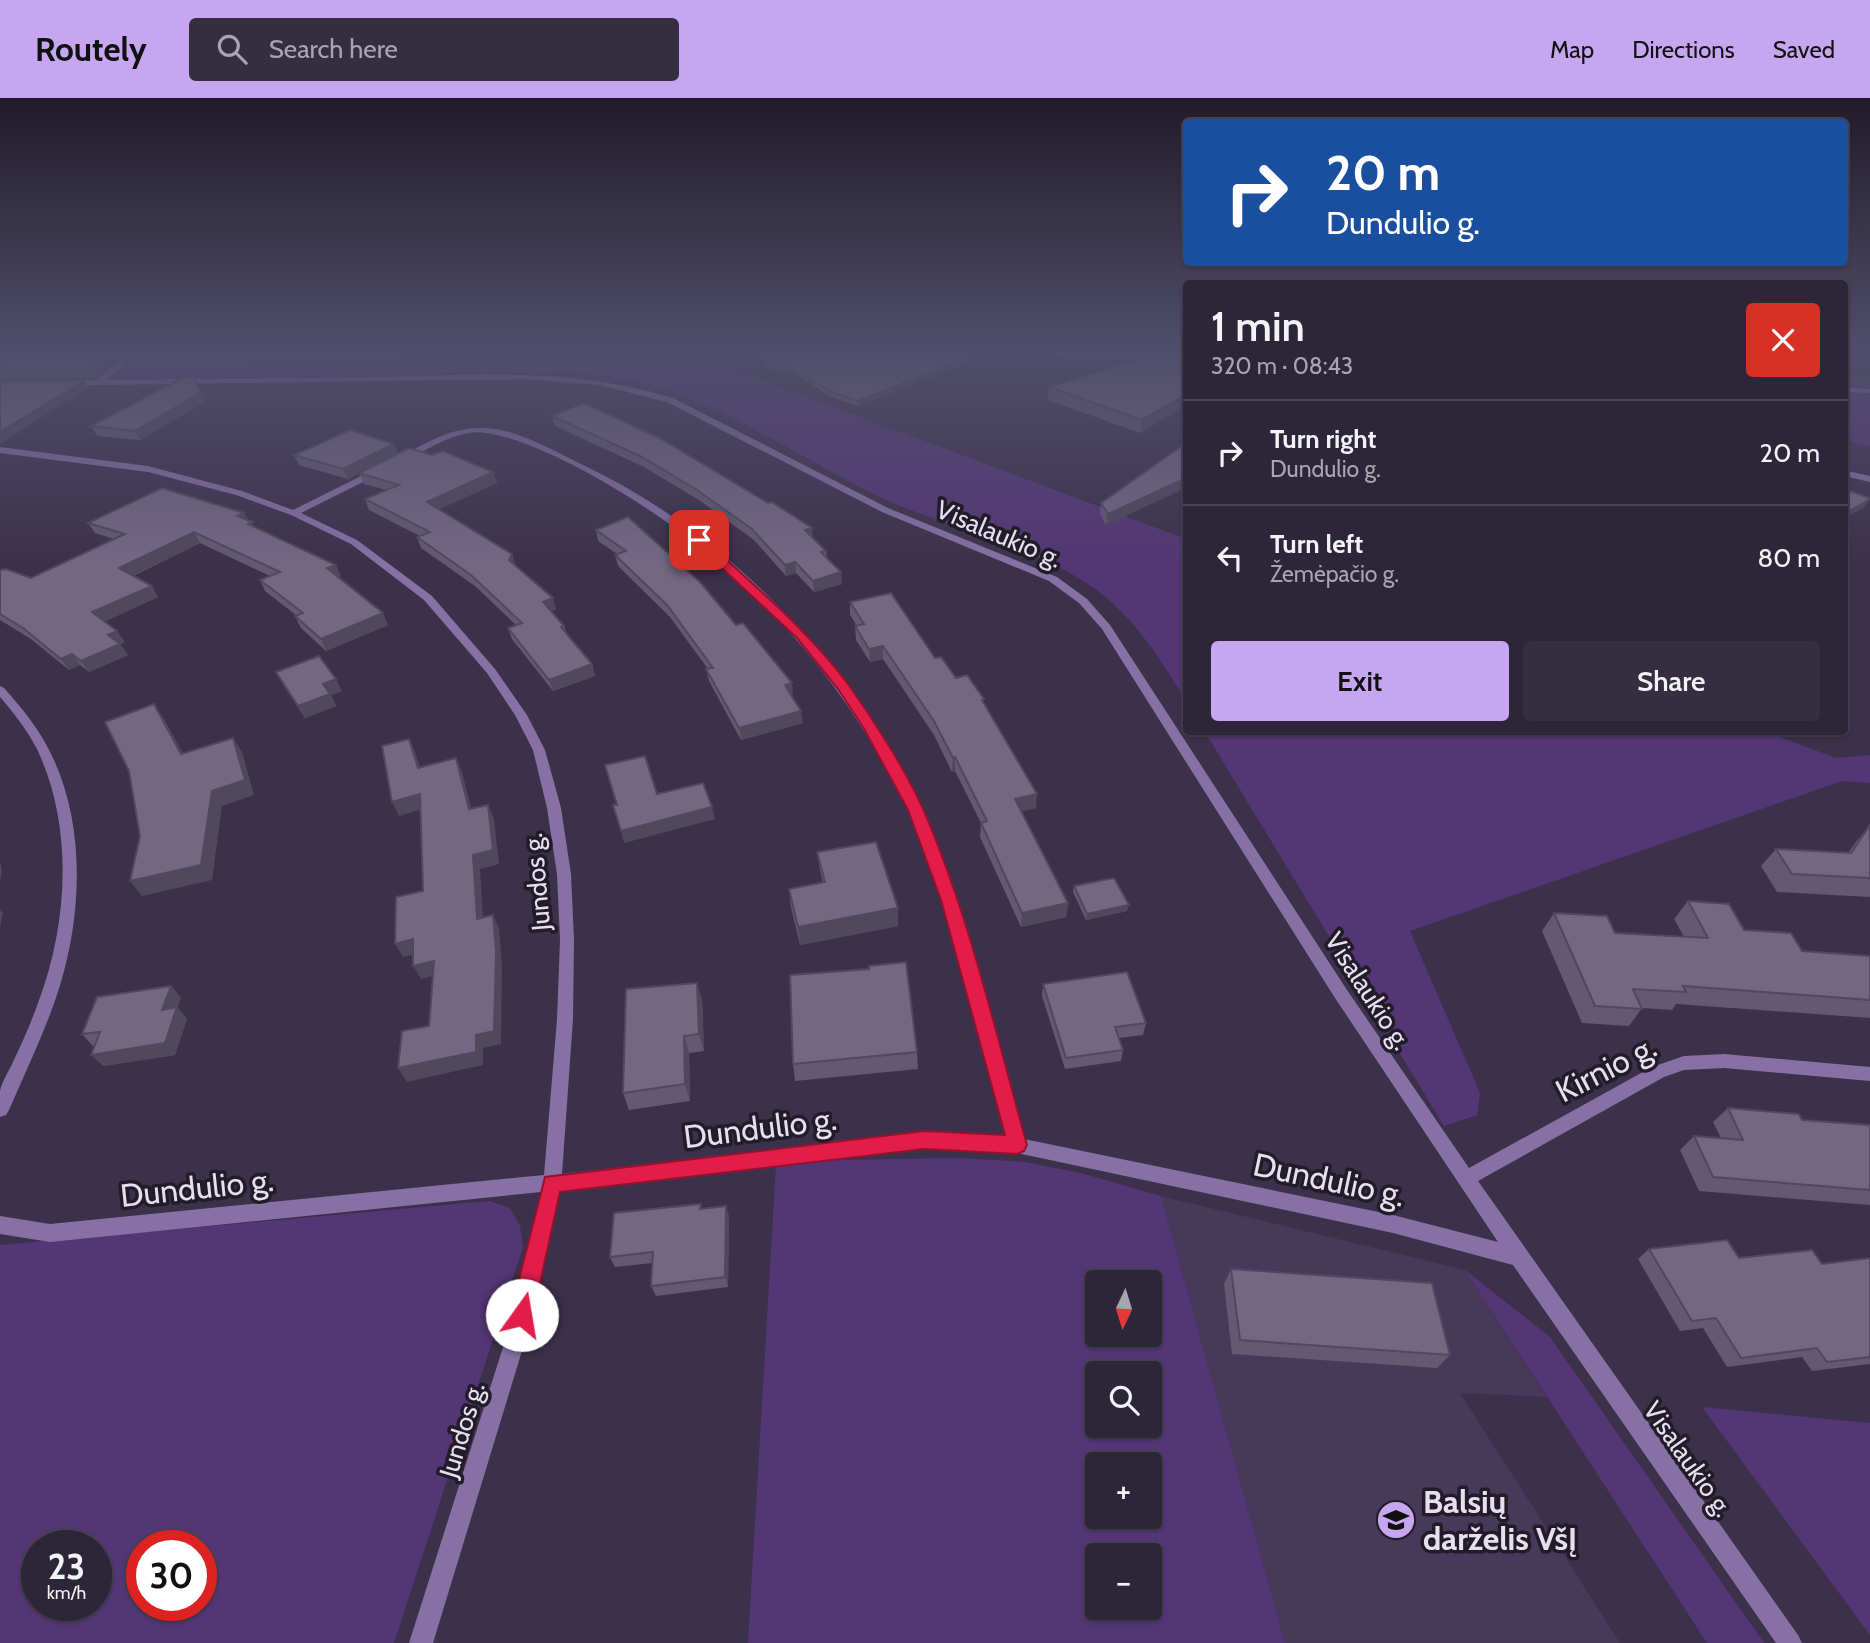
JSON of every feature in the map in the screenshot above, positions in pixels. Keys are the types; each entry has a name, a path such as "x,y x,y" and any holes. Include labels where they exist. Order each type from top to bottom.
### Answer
{"street":[{"name":"Visalaukio g.","path":"712,422 885,510 1054,579 1083,601 1107,627 1341,994 1519,1257 1790,1643"},
{"path":"294,513 436,442 477,429 499,432 589,469 670,517 714,552 801,635 843,687 870,727 916,810 950,900 1017,1145"},
{"name":"Jundos g.","path":"0,450 148,468 239,493 294,513 354,542 428,598 491,671 521,715 539,750 554,808 564,874 567,940 565,1019 552,1184 515,1341 422,1643"},
{"path":"1848,474 1870,479"},
{"path":"0,690 16,706 39,738 54,774 65,810 68,909 58,966 0,1110"},
{"name":"Kirnio g.","path":"1466,1179 1658,1072 1684,1063 1724,1061 1870,1074"},
{"name":"Dundulio g.","path":"0,1225 50,1233 552,1184 924,1140 1017,1145 1393,1224 1519,1257"}],"shaded area":[{"path":"740,422 874,422 1183,538 1183,696 1128,618 1080,579 1034,556 908,509 855,485"},
{"path":"1848,422 1870,422 1870,446 1848,442"},
{"path":"1207,735 1774,735 1836,758 1870,755 1870,783 1842,781 1410,931 1480,1093 1477,1115 1444,1126"},
{"path":"958,1158 1025,1162 1081,1173 1161,1196 1285,1643 748,1643 776,1165 838,1160"},
{"name":"Balsių darželis VšĮ","path":"1161,1196 1465,1270 1547,1397 1460,1393 1620,1643 1285,1643"},
{"path":"489,1201 510,1208 520,1226 523,1247 394,1643 0,1643 0,1245"},
{"path":"1465,1270 1550,1337 1764,1643 1707,1643"},
{"path":"1702,1407 1870,1423 1870,1635"}],"building":[{"path":"0,422 16,422 0,432"},
{"path":"98,422 150,422 135,431 91,426"},
{"path":"565,422 625,422 663,440 812,528 805,530 826,551 821,552 841,572 813,581 795,562 785,565 752,529 697,490 642,457"},
{"path":"350,430 394,444 343,469 294,455"},
{"path":"1183,445 1183,479 1108,514 1101,503"},
{"path":"409,448 432,455 443,451 493,472 427,502 512,554 509,560 553,598 543,602 592,664 549,680 508,628 522,623 471,575 417,537 430,532 365,499 399,485 359,473"},
{"path":"162,488 244,513 237,516 253,522 248,524 336,565 327,568 383,613 321,639 295,616 303,613 260,580 280,572 194,532 119,568 152,586 92,612 117,631 108,635 120,644 81,661 72,654 61,659 23,628 0,614 0,570 6,569 31,578 125,534 88,523"},
{"path":"1848,490 1870,499 1848,512"},
{"path":"628,517 700,582 736,625 743,623 792,683 785,685 801,711 739,728 706,669 713,668 667,605 615,555 626,551 596,530"},
{"path":"891,593 935,658 941,657 956,678 967,675 984,699 982,700 1037,794 1015,799 1068,903 1022,913 981,823 987,821 955,757 953,758 934,721 883,646 869,649 855,626 864,624 850,602"},
{"path":"319,656 336,679 323,684 330,694 298,706 276,672"},
{"path":"154,704 181,754 233,738 245,780 212,791 201,865 130,881 140,836 129,771 105,722"},
{"path":"409,739 418,768 456,758 469,809 488,805 493,850 473,855 477,919 493,915 496,952 494,1031 476,1035 476,1052 398,1068 402,1031 429,1026 434,961 413,966 413,939 395,944 396,897 423,891 420,794 392,802 382,746"},
{"path":"645,756 657,794 703,783 712,807 621,831 613,805 617,805 605,765"},
{"path":"1870,825 1870,878 1792,874 1776,849 1851,853"},
{"path":"876,842 898,908 798,927 789,889 825,882 817,852"},
{"path":"1114,878 1129,905 1087,914 1074,886"},
{"path":"1688,901 1729,904 1744,930 1791,933 1802,951 1870,956 1870,1000 1683,986 1686,992 1633,989 1642,1009 1595,1006 1554,913 1607,916 1615,933 1708,938"},
{"path":"906,962 917,1052 793,1064 790,975 869,969 869,966"},
{"path":"1127,972 1146,1023 1115,1027 1123,1050 1066,1058 1043,984"},
{"path":"697,983 699,1034 684,1036 685,1084 623,1093 626,989"},
{"path":"171,986 162,1010 177,1007 165,1043 91,1055 100,1032 82,1034 97,997"},
{"path":"1728,1108 1799,1114 1802,1120 1870,1125 1870,1190 1713,1177 1694,1136 1743,1140"},
{"path":"701,1204 700,1209 726,1206 725,1277 651,1286 653,1252 610,1257 614,1213"},
{"path":"1727,1240 1739,1258 1812,1250 1822,1264 1870,1258 1870,1357 1827,1362 1817,1348 1741,1358 1716,1318 1692,1321 1649,1249"},
{"path":"1231,1269 1432,1283 1450,1355 1240,1340"}],"place":[{"name":"Balsių darželis VšĮ","path":"1396,1520"}],"route":[{"path":"522,1315 552,1184 924,1140 1017,1145 950,900 916,810 870,727 843,687 801,635 699,540"}]}
